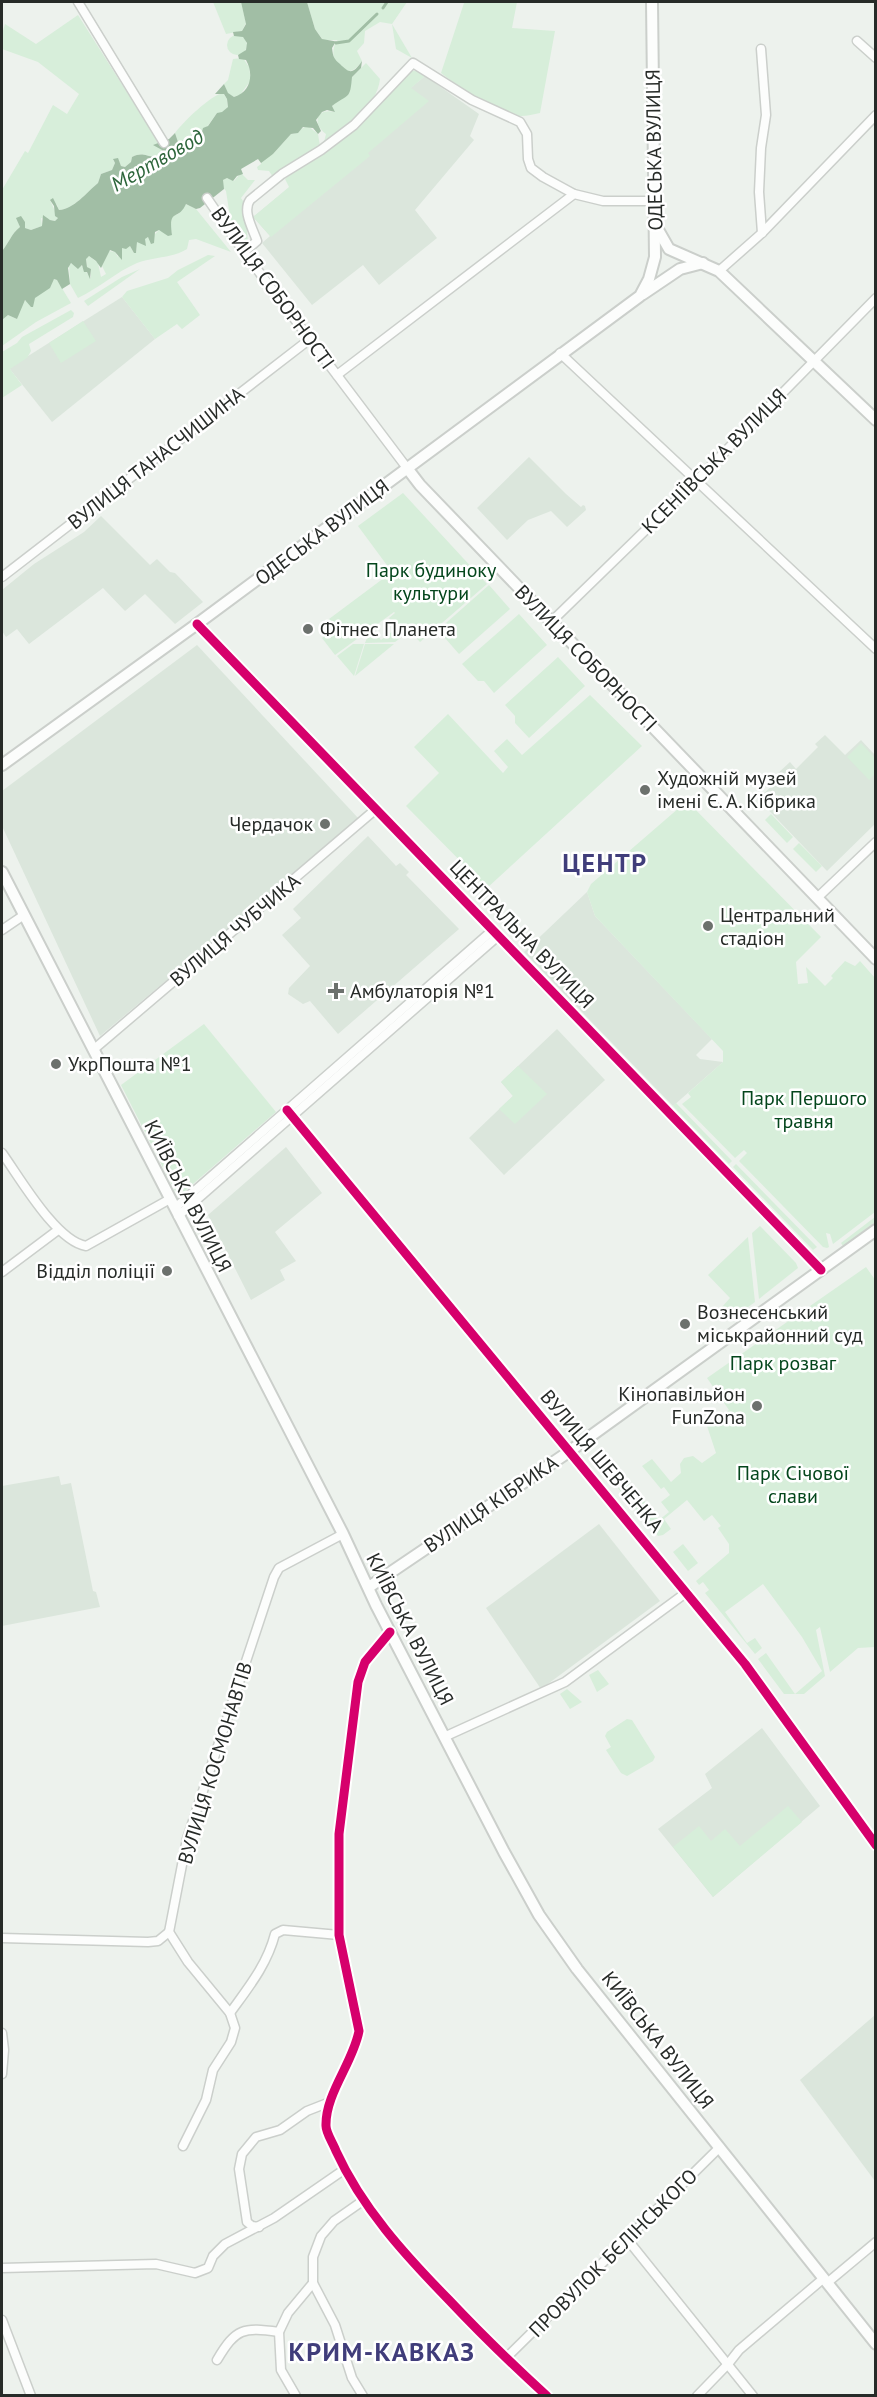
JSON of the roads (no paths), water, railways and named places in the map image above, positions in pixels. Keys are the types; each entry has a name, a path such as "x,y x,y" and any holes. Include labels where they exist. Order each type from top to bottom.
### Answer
{"main road":[{"name":"ОДЕСЬКА ВУЛИЦЯ","path":"640,296 653,268 652,2"},
{"path":"654,219 669,249 718,271 876,420"},
{"name":"ОДЕСЬКА ВУЛИЦЯ","path":"2,765 197,624 560,353 680,269 703,263"},
{"name":"ВУЛИЦЯ СОБОРНОСТІ","path":"407,468 420,485 876,959"},
{"name":"КИЇВСЬКА ВУЛИЦЯ","path":"2,872 343,1534 444,1737 539,1916 578,1969 876,2344"},
{"name":"ВУЛИЦЯ КІБРИКА","path":"369,1587 570,1451 876,1230"}],"street":[{"path":"78,2 164,143"},
{"path":"857,41 876,58"},
{"path":"761,49 766,116 761,148 759,192 762,233"},
{"path":"244,252 257,241 247,213 247,203 282,174 321,150 354,125 413,63 472,100 520,122 527,134 528,159 531,168 543,177 574,194 603,201 654,201"},
{"path":"718,271 762,233 876,115"},
{"path":"337,375 574,194"},
{"name":"ВУЛИЦЯ СОБОРНОСТІ","path":"207,198 244,252 407,468"},
{"name":"КСЕНІЇВСЬКА ВУЛИЦЯ","path":"551,622 696,481 876,298"},
{"name":"ВУЛИЦЯ ТАНАСЧИШИНА","path":"2,577 310,339"},
{"path":"560,353 876,649"},
{"name":"ЦЕНТРАЛЬНА ВУЛИЦЯ","path":"197,624 821,1270"},
{"name":"ВУЛИЦЯ ЧУБЧИКА","path":"93,1050 376,809"},
{"path":"817,898 876,842"},
{"path":"2,930 24,915"},
{"path":"2,1153 58,1230 77,1245 86,1246 174,1208 290,1113 496,933"},
{"name":"ВУЛИЦЯ ШЕВЧЕНКА","path":"290,1113 745,1664 876,1845"},
{"path":"2,1272 58,1230"},
{"name":"ВУЛИЦЯ КОСМОНАВТІВ","path":"169,1932 187,1839 274,1577 279,1568 343,1534"},
{"path":"444,1737 565,1682 687,1592"},
{"path":"390,1632 365,1662 358,1682 339,1834 339,1935 359,2031 356,2048 330,2102 326,2127 345,2169 364,2200 409,2258 546,2396"},
{"path":"230,2013 258,1975 275,1934 283,1930 339,1935"},
{"path":"2,1938 148,1942 158,1941 169,1932 188,1962 230,2013 235,2028 231,2042 213,2070 206,2100 183,2146"},
{"path":"2,2033 4,2050 2,2074"},
{"path":"259,2226 252,2226 247,2222 239,2169 242,2154 256,2137 280,2130 307,2111 330,2102"},
{"name":"ПРОВУЛОК БЄЛІНСЬКОГО","path":"506,2358 720,2147"},
{"path":"2,2268 156,2264 195,2273 208,2268 213,2256 225,2244 259,2226 345,2169"},
{"path":"358,2394 335,2325 313,2283 313,2257 321,2236 334,2221 364,2200"},
{"path":"627,2240 753,2396"},
{"path":"697,2396 739,2350 876,2242"},
{"path":"296,2396 281,2370 279,2332 288,2313 313,2283"},
{"path":"2,2320 31,2396"},
{"path":"217,2361 230,2338 253,2329 279,2332"}],"water":[{"name":"Мертвовод","path":"241,2 307,2 315,29 322,39 339,42 335,43 332,48 336,61 346,70 351,71 362,61 361,68 352,77 349,93 332,106 335,112 327,110 322,112 316,120 321,131 318,134 313,128 303,127 298,133 291,134 273,154 261,163 258,159 241,169 243,174 237,176 233,181 227,178 223,180 224,189 200,208 196,209 186,204 171,221 172,235 168,236 159,230 155,232 154,243 151,244 148,237 145,239 146,246 137,242 136,253 130,246 126,249 122,248 122,260 110,250 101,268 89,256 86,259 87,267 91,269 90,279 82,265 78,269 71,263 68,268 70,284 62,289 54,279 50,288 35,298 33,307 25,300 17,319 8,315 2,320 2,251 20,227 16,218 21,216 25,222 25,228 31,230 42,226 43,215 55,221 58,218 55,216 54,206 50,200 53,198 59,210 70,207 98,183 101,174 112,170 115,163 113,159 118,158 121,166 125,167 131,162 132,157 160,155 162,150 153,145 169,139 175,133 178,142 201,135 203,128 208,126 217,113 228,107 224,94 215,94 224,84 228,93 234,97 244,91 249,82 250,71 246,60 239,59 238,55 246,50 247,43 243,37 234,36 233,32 242,31 246,24"}],"waterway":[{"path":"383,8 387,2"},
{"path":"336,43 349,41 377,14"}],"place":[{"name":"Фітнес Планета","path":"308,629"},
{"name":"Художній музей імені Є. А. Кібрика","path":"645,790"},
{"name":"Чердачок","path":"325,824"},
{"name":"Центральний стадіон","path":"708,926"},
{"name":"Амбулаторія №1","path":"336,991"},
{"name":"УкрПошта №1","path":"56,1064"},
{"name":"Відділ поліції","path":"167,1271"},
{"name":"Вознесенський міськрайонний суд","path":"685,1324"},
{"name":"Кінопавільйон FunZona","path":"757,1406"}],"district":[{"name":"ЦЕНТР","path":"605,862"},
{"name":"КРИМ-КАВКАЗ","path":"382,2351"}],"park label":[{"name":"Парк будиноку культури","path":"431,582"},
{"name":"Парк Першого травня","path":"804,1110"},
{"name":"Парк розваг","path":"783,1363"},
{"name":"Парк Січової слави","path":"793,1484"}]}
